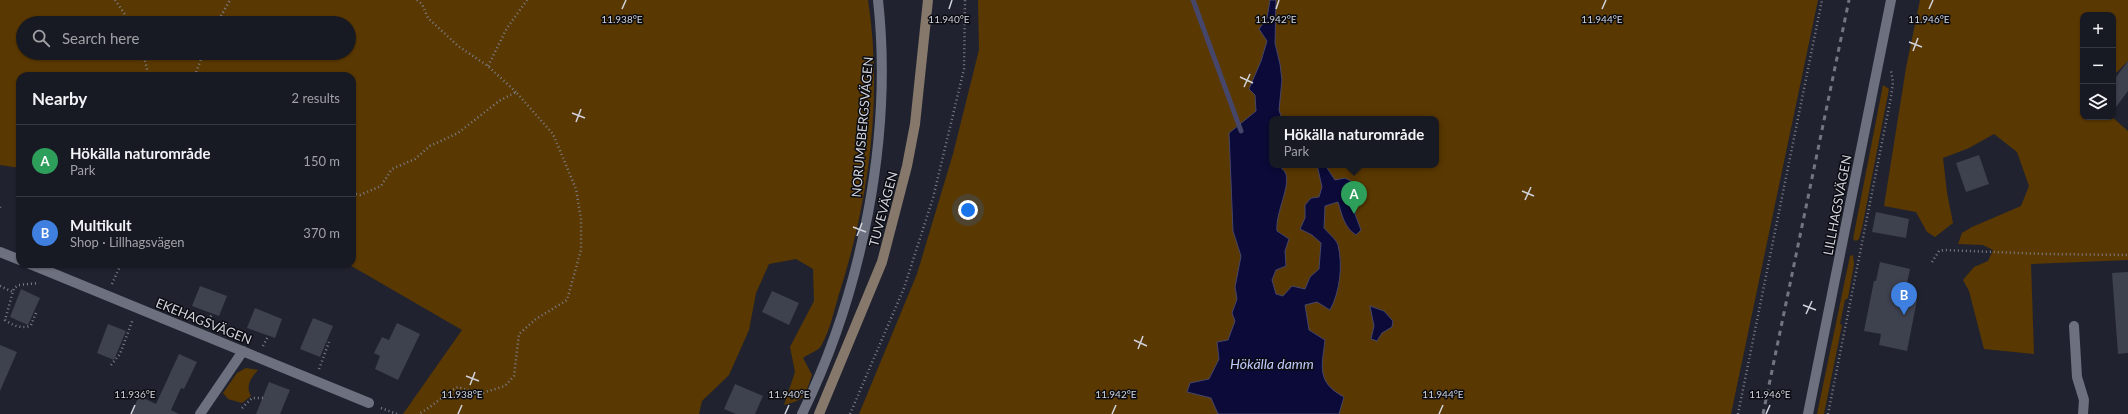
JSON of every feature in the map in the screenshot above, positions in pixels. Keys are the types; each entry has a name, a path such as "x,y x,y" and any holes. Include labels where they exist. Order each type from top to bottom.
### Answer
{"main road":[{"name":"TUVEVÄGEN","path":"819,414 882,262 907,166 914,131 928,0"}],"street":[{"name":"NORUMSBERGSVÄGEN","path":"802,414 831,347 846,303 872,185 883,62 878,0"},
{"name":"LILLHAGSVÄGEN","path":"1808,414 1891,0"},
{"path":"0,252 16,258"},
{"name":"EKEHAGSVÄGEN","path":"40,268 368,403"},
{"path":"2074,326 2077,377 2084,400 2083,414"},
{"path":"200,414 243,351"}],"path":[{"path":"115,0 126,16"},
{"path":"221,16 230,0"},
{"path":"417,0 422,4 428,18 458,46 488,66 516,92 553,134 576,189 581,219 581,250 567,300 536,319 519,334 514,376 505,386 479,394 458,386 443,395 427,409 418,414"},
{"path":"488,66 507,28 527,0"},
{"path":"850,414 904,288 933,198 964,69 965,0"},
{"path":"1738,414 1822,0"},
{"path":"145,60 148,72"},
{"path":"196,72 201,60"},
{"path":"1828,414 1891,97 1893,82 1891,69"},
{"path":"356,194 360,195 381,186 392,169 415,159 430,146 458,133 499,101 516,92"},
{"path":"1932,262 1939,252 1944,250 2128,256"},
{"path":"107,296 118,268"},
{"path":"36,313 29,326 22,328 6,321 5,316 12,299 14,288 19,285 44,282"},
{"path":"0,286 13,292"},
{"path":"111,365 120,354 137,308"},
{"path":"314,380 329,342"},
{"path":"242,408 252,398 263,398"},
{"path":"368,403 397,414"}],"shaded area":[{"path":"0,0 868,0 874,74 873,111 865,186 858,222 827,334 820,348 803,358 812,375 806,392 801,399 784,405 795,372 790,347 814,301 813,269 796,259 769,264 756,293 749,330 729,375 702,401 699,414 403,414 462,330 355,268 356,72 16,72 16,167 0,165"},
{"path":"978,0 1818,0 1731,414 859,414 917,274 953,154 979,50"},
{"path":"1920,0 2128,0 2128,61 2116,73 2116,12 2080,12 2080,120 2115,120 2128,131 2128,260 2031,264 2034,354 1984,349 1969,291 1963,280 1974,267 1988,261 1993,250 1983,245 1958,244 1962,233 1972,227 2021,206 2029,186 2017,152 1994,134 1969,148 1943,158 1947,193 1953,223 1935,237 1927,232 1916,212 1884,206 1906,68"},
{"path":"1883,85 1889,89 1862,228 1859,239 1856,241 1853,239"},
{"path":"1853,255 1854,264 1848,298 1845,300 1840,324 1842,325 1824,414 1817,414 1850,256"},
{"path":"246,368 258,370 251,379 249,385 249,392 251,396 242,403 228,399 223,393 237,373"}],"water":[{"name":"Hökälla damm","path":"1270,0 1276,0 1275,43 1282,80 1279,110 1281,116 1269,116 1269,168 1281,168 1287,177 1278,216 1277,231 1289,239 1285,251 1286,266 1276,270 1272,280 1276,294 1283,296 1292,286 1305,289 1310,277 1319,269 1321,243 1312,235 1300,229 1305,218 1305,205 1311,198 1319,197 1322,187 1318,168 1327,168 1335,180 1345,178 1353,182 1357,203 1355,214 1361,230 1356,235 1346,224 1338,202 1325,206 1324,228 1334,238 1338,245 1340,253 1340,278 1336,295 1330,310 1317,302 1305,305 1309,330 1325,340 1322,366 1325,379 1329,386 1344,397 1339,414 1218,414 1211,398 1187,392 1190,383 1209,379 1219,359 1217,342 1228,340 1235,321 1232,313 1237,299 1235,287 1241,256 1233,231 1229,133 1256,111 1255,95 1249,89 1261,61 1267,41 1259,29 1267,18"},
{"path":"1370,306 1384,311 1393,321 1392,327 1382,333 1377,341 1371,339 1374,326"}],"building":[{"path":"2128,61 2128,91 2116,107 2116,84 2116,77"},
{"path":"1979,155 1989,184 1966,192 1956,163"},
{"path":"1876,212 1909,219 1906,238 1872,232"},
{"path":"1880,262 1910,269 1904,297 1917,300 1907,351 1879,345 1881,334 1864,331 1874,281 1876,281"},
{"path":"2128,272 2128,353 2118,354 2112,273"},
{"path":"200,286 227,296 219,316 192,306"},
{"path":"21,289 40,298 28,325 10,317"},
{"path":"772,291 799,303 789,325 762,312"},
{"path":"255,308 282,319 275,338 247,328"},
{"path":"313,318 333,326 320,357 300,349"},
{"path":"397,323 420,334 398,380 375,369 380,356 374,353 382,337 389,340"},
{"path":"108,324 126,331 114,360 97,353"},
{"path":"0,345 17,352 0,391"},
{"path":"179,354 197,362 184,389 181,388 171,410 179,414 131,414 139,396 156,404"},
{"path":"269,382 290,390 280,414 256,414"},
{"path":"735,384 763,396 755,414 736,414 724,409"}],"waterway":[{"path":"1193,0 1241,131"}],"railway":[{"path":"1763,414 1849,0"}],"place":[{"name":"Hökälla naturområde","path":"1354,214"},
{"name":"Multikult","path":"1904,315"}]}
